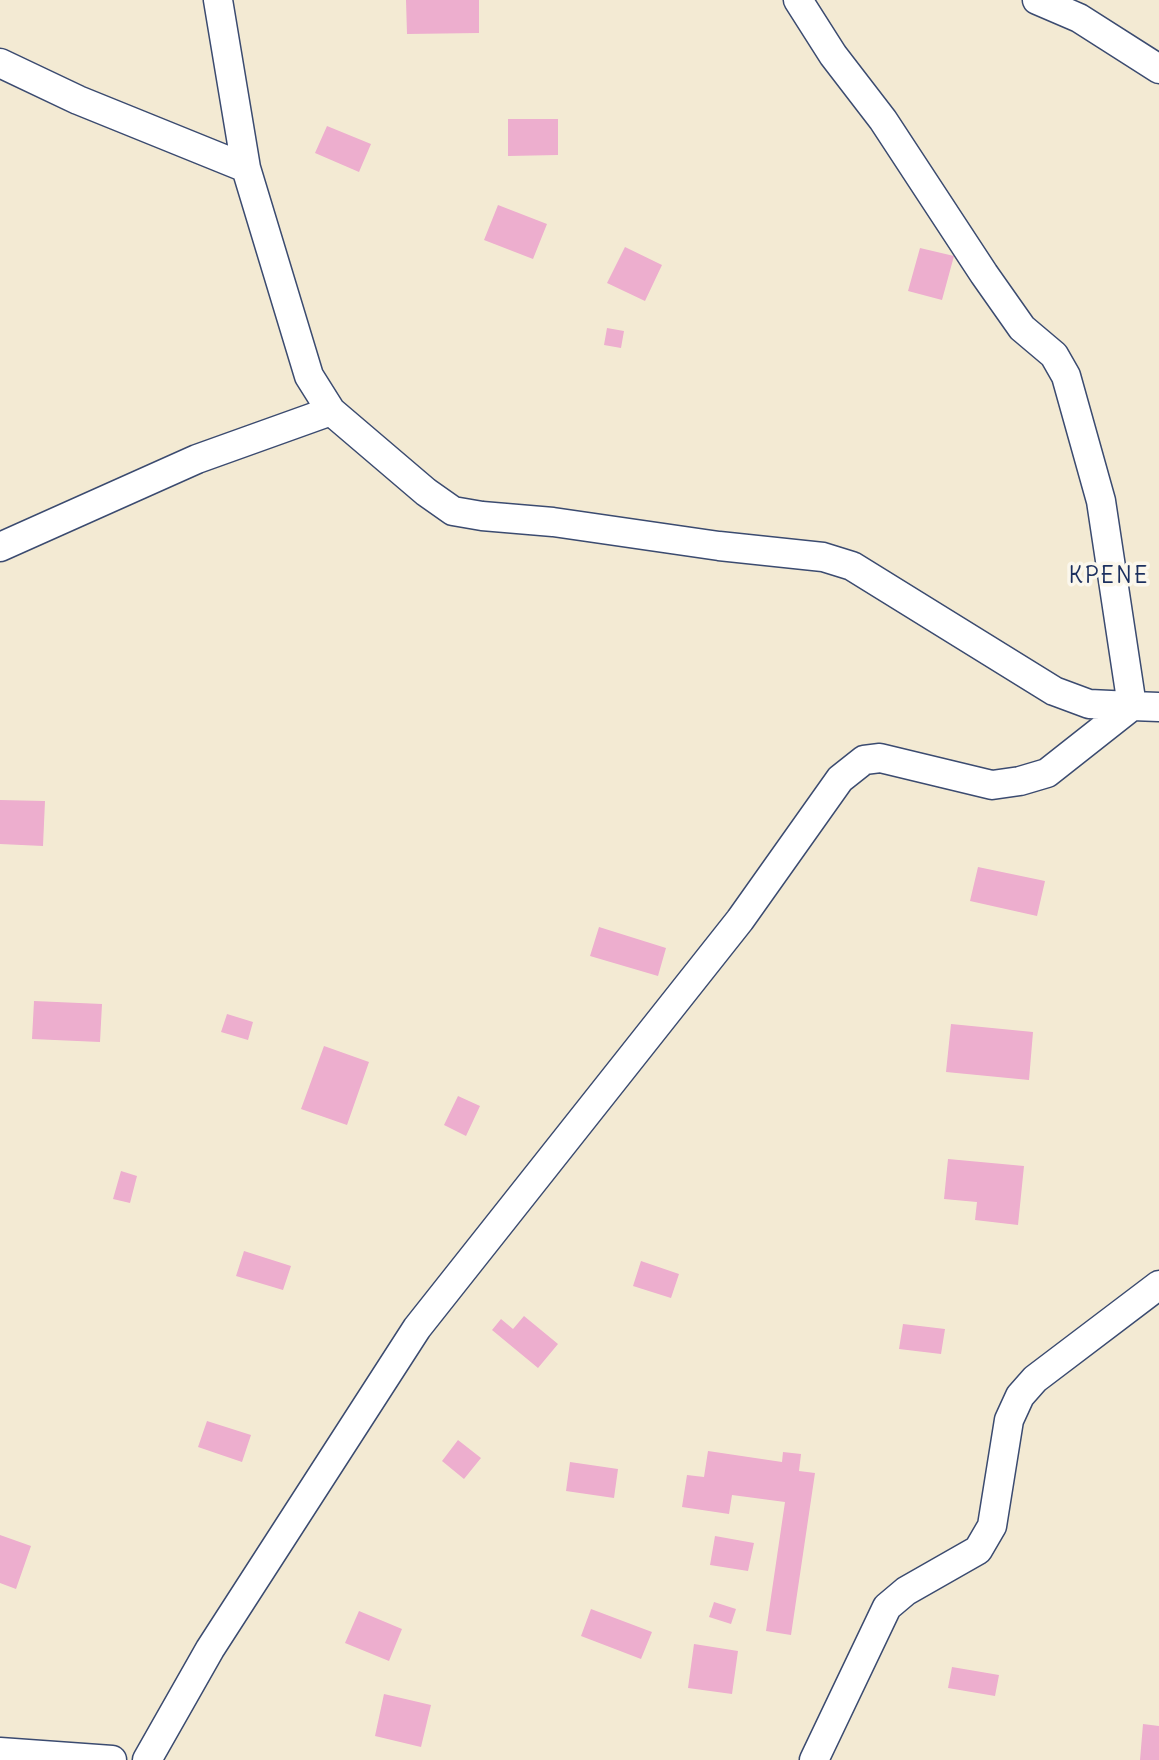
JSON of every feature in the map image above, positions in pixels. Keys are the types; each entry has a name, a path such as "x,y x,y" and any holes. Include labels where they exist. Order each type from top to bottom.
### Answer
{"street":[{"path":"218,0 246,168 310,376 331,411 426,492 453,511 823,557 852,566 1054,691 1088,705 1146,706"},
{"path":"798,0 833,54 883,120 991,285 1022,328 1054,355 1066,376 1101,501 1146,706"},
{"path":"1037,0 1079,18 1159,69"},
{"path":"0,63 78,100 246,168"},
{"path":"0,547 197,459 331,411"},
{"path":"147,1760 209,1649 417,1328 740,919 840,779 864,760 880,758 992,785 1020,781 1047,773 1146,706"},
{"path":"814,1760 887,1607 906,1591 978,1550 992,1526 1009,1420 1020,1395 1035,1379 1159,1285"},
{"path":"0,1752 112,1760"}],"building":[{"path":"406,0 479,0 479,33 407,34"},
{"path":"508,119 558,119 558,155 508,156"},
{"path":"327,126 371,144 359,172 315,153"},
{"path":"498,205 547,224 533,259 484,240"},
{"path":"625,247 662,265 645,301 607,283"},
{"path":"920,248 954,256 942,300 908,291"},
{"path":"607,328 624,331 621,348 604,345"},
{"path":"0,800 45,801 43,846 0,844"},
{"path":"978,867 1045,881 1037,916 970,901"},
{"path":"599,927 666,948 658,976 590,956"},
{"path":"34,1001 102,1004 100,1042 32,1039"},
{"path":"227,1014 253,1022 248,1040 221,1032"},
{"path":"951,1024 1033,1032 1029,1080 946,1072"},
{"path":"324,1046 369,1062 347,1125 301,1109"},
{"path":"458,1096 480,1106 466,1136 444,1125"},
{"path":"948,1159 1024,1166 1018,1225 975,1220 977,1202 944,1199"},
{"path":"121,1171 137,1176 130,1203 113,1199"},
{"path":"244,1251 291,1266 283,1290 236,1276"},
{"path":"641,1261 679,1274 671,1298 633,1286"},
{"path":"524,1316 558,1344 538,1368 492,1330 501,1319 513,1329"},
{"path":"903,1324 945,1329 941,1354 899,1349"},
{"path":"207,1421 251,1435 242,1462 198,1447"},
{"path":"458,1440 481,1458 464,1479 442,1461"},
{"path":"708,1451 782,1462 783,1452 801,1454 799,1471 815,1473 791,1635 766,1631 785,1502 732,1495 729,1514 682,1507 687,1475 704,1477"},
{"path":"570,1462 618,1469 614,1498 566,1491"},
{"path":"0,1535 31,1546 16,1589 0,1583"},
{"path":"715,1536 754,1543 748,1571 710,1565"},
{"path":"714,1602 736,1609 731,1624 709,1617"},
{"path":"591,1609 652,1632 641,1659 581,1636"},
{"path":"359,1611 402,1629 389,1661 345,1643"},
{"path":"694,1644 738,1651 732,1694 688,1688"},
{"path":"952,1667 999,1675 995,1696 948,1688"},
{"path":"384,1694 431,1705 421,1747 375,1736"},
{"path":"1143,1724 1159,1726 1159,1760 1140,1760"}],"district":[{"name":"KPENE","path":"1109,576"}]}
